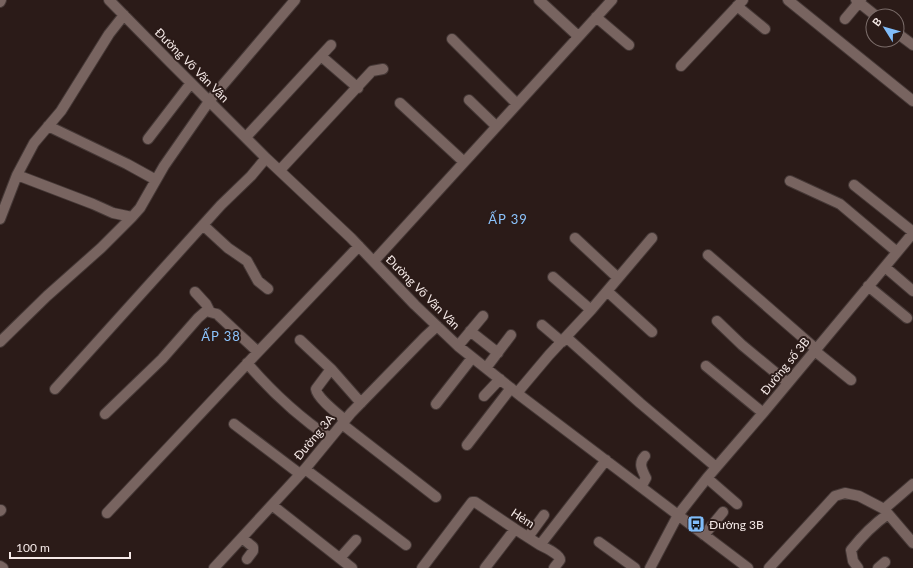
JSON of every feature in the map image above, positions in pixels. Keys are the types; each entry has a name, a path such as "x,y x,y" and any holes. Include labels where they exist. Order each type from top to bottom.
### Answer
{"street":[{"name":"Đường Võ Văn Vân","path":"109,0 246,136 266,158 359,246 415,305 458,346 514,391 748,568"},
{"path":"0,342 47,296 96,253 140,208 164,166 210,100 295,0"},
{"path":"539,0 578,36"},
{"path":"374,261 612,0"},
{"path":"788,0 912,101"},
{"path":"845,19 858,1 866,8"},
{"path":"681,66 740,3 765,29"},
{"path":"0,219 17,175 34,143 61,111 109,34 124,15"},
{"path":"596,17 629,45"},
{"path":"452,39 517,104"},
{"path":"246,136 331,45"},
{"path":"321,56 358,88"},
{"path":"280,170 358,88 372,71 383,69"},
{"path":"148,139 191,83"},
{"path":"469,100 496,126"},
{"path":"400,104 464,162"},
{"path":"48,126 127,164 156,180"},
{"path":"55,389 221,205 252,176 266,158"},
{"path":"17,175 113,213 132,217"},
{"path":"790,181 834,200 897,252"},
{"path":"854,185 913,232"},
{"path":"203,225 228,248 247,261 258,281 268,289"},
{"name":"Đường số 3B","path":"650,568 678,515 706,478 763,413 913,232"},
{"path":"575,238 618,278"},
{"path":"467,445 514,391 591,310 652,238"},
{"path":"108,514 247,363 359,246"},
{"path":"708,255 851,380"},
{"path":"885,266 913,292"},
{"path":"553,277 591,310"},
{"path":"871,282 907,318"},
{"path":"607,291 652,332"},
{"path":"195,292 206,304 210,312"},
{"path":"105,414 162,359 206,311 217,314 258,352"},
{"path":"458,346 483,316"},
{"path":"717,321 742,345 788,383"},
{"path":"542,325 564,339 716,467"},
{"name":"Đường 3A","path":"214,568 303,472 344,422 437,326"},
{"path":"470,331 498,353"},
{"path":"486,368 511,335"},
{"path":"300,340 332,369 361,404"},
{"path":"436,404 472,358"},
{"path":"247,363 266,385 310,423 330,438"},
{"path":"706,366 763,413"},
{"path":"332,369 316,389 316,392 344,422 436,497"},
{"path":"484,396 500,379"},
{"path":"234,424 406,545"},
{"path":"641,488 646,478 640,468 642,460 646,456"},
{"name":"Hẻm","path":"422,568 472,502 475,502 540,544 606,460"},
{"path":"706,478 737,504"},
{"path":"858,568 852,561 851,550 860,538 913,484"},
{"path":"769,568 835,496 845,492 859,496 886,512 913,543"},
{"path":"272,505 352,568"},
{"path":"704,535 723,512"},
{"path":"528,537 544,515"},
{"path":"485,568 515,529"},
{"path":"242,538 253,547 253,551 247,559"},
{"path":"340,558 356,540"},
{"path":"599,542 635,568"},
{"path":"540,544 558,555 560,558 554,568"}],"place":[{"name":"Đường 3B","path":"696,524"}],"district":[{"name":"ẤP 39","path":"508,219"},
{"name":"ẤP 38","path":"221,336"}]}
